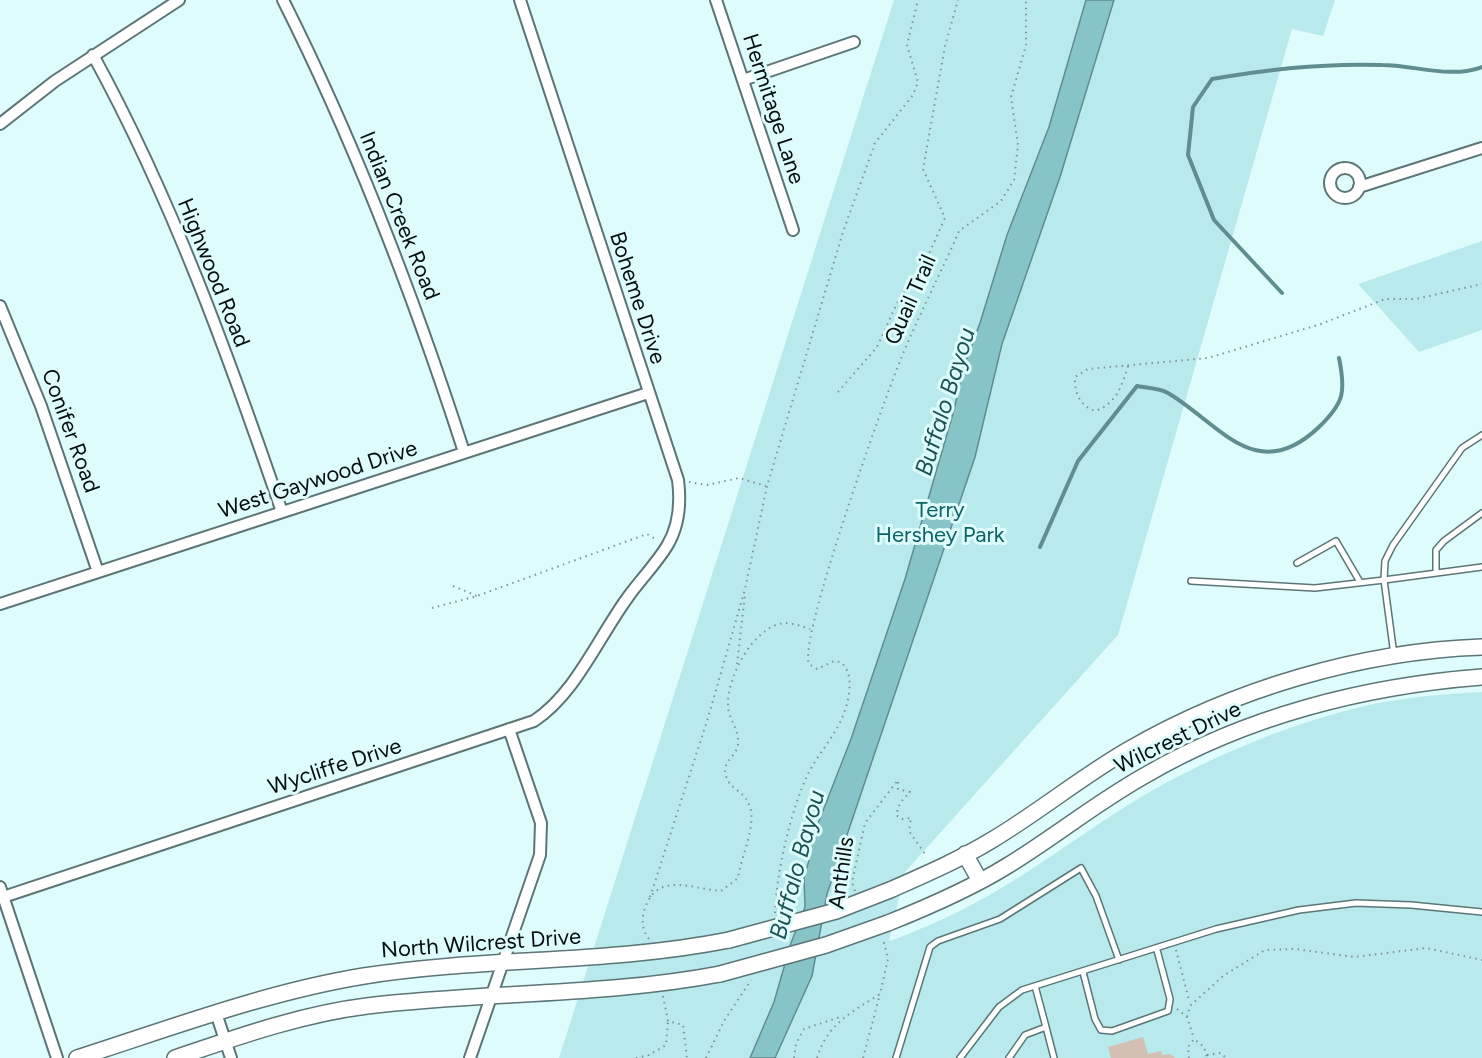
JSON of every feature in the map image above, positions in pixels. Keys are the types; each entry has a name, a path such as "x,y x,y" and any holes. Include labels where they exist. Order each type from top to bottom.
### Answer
{"main road":[{"name":"Wilcrest Drive","path":"890,890 991,841 1129,750 1210,710 1264,688 1305,675 1394,655 1482,647"},
{"name":"Wilcrest Drive","path":"888,923 938,902 1006,867 1144,775 1222,739 1314,705 1367,692 1430,681 1482,677"},
{"path":"965,854 980,881"},
{"name":"North Wilcrest Drive","path":"77,1058 294,990 363,976 425,968 656,953 729,940 836,911 890,890"},
{"path":"175,1058 297,1020 365,1006 660,982 720,974 826,945 888,923"}],"street":[{"path":"0,124 93,55 179,0"},
{"name":"Indian Creek Road","path":"283,0 363,174 405,278 465,452"},
{"name":"Boheme Drive","path":"520,0 678,480 680,500 678,517 668,546 628,597"},
{"name":"Hermitage Lane","path":"716,0 793,230"},
{"path":"743,80 854,42"},
{"name":"Highwood Road","path":"93,55 134,133 188,258 255,432 282,512"},
{"path":"1359,187 1482,148"},
{"name":"Conifer Road","path":"0,306 41,406 98,572"},
{"name":"West Gaywood Drive","path":"0,604 648,393"},
{"name":"Wycliffe Drive","path":"1,894 534,721 561,698 628,597"},
{"path":"470,1058 540,855 541,823 509,729"},
{"path":"1,894 57,1058"},
{"path":"216,1013 231,1058"}],"lane":[{"path":"1394,655 1384,580 1385,561 1393,545 1462,448 1482,435"},
{"path":"1436,573 1436,550 1444,541 1482,513"},
{"path":"1298,563 1336,541 1360,582"},
{"path":"1191,581 1316,588 1482,567"},
{"path":"896,1058 930,947 938,941 1000,919 1081,868 1096,896 1119,960"},
{"path":"960,1058 1009,997 1035,986 1216,930 1299,910 1356,903 1411,905 1482,912"},
{"path":"1083,972 1095,1019 1101,1030 1112,1030 1164,1014 1170,1005 1156,950"},
{"path":"1035,986 1054,1058"},
{"path":"1009,1058 1025,1035 1046,1027"}],"path":[{"path":"656,953 655,946 647,936 642,923 708,718 745,589 767,486 843,232 875,143 913,95 918,82 907,45 918,0"},
{"path":"838,392 877,347 898,301 924,265 945,218 923,169 945,46 958,0"},
{"name":"Quail Trail","path":"775,915 777,874 805,782 840,720 848,698 846,666 834,662 817,669 808,664 806,652 810,629 825,578 900,362 952,245 959,231 1000,201 1014,180 1018,145 1011,97 1026,45 1026,0"},
{"path":"1128,366 1122,384 1108,406 1095,411 1083,404 1077,393 1075,376 1088,369 1208,358 1322,324 1384,299 1438,296 1482,284"},
{"path":"678,480 707,485 738,478 767,486"},
{"path":"432,608 477,596 647,534 668,546"},
{"path":"453,586 477,596"},
{"path":"650,897 666,884 721,891 738,878 751,813 747,796 729,783 725,774 726,761 736,751 739,743 728,706 729,690 737,666 745,589"},
{"path":"737,666 758,640 779,624 794,624 810,629"},
{"name":"Anthills","path":"852,901 855,890 852,882 865,823 898,780 898,789 910,792 900,803 896,814 902,819 911,818 909,831 935,869"},
{"path":"863,1058 888,959 882,940 888,923"},
{"path":"877,940 882,940"},
{"path":"1174,944 1189,1000"},
{"path":"1194,1040 1187,1017 1190,1006 1223,976 1265,950 1295,949 1354,957 1426,948 1482,960"},
{"path":"706,1058 724,1021 754,975"},
{"path":"636,1058 649,1055 666,1045 668,1021 660,982"},
{"path":"817,1058 822,1040 845,1016 880,994"},
{"path":"1170,1005 1187,1017"},
{"path":"794,1058 796,1044 804,1029 845,1016"},
{"path":"668,1021 683,1025 687,1058"},
{"path":"1194,1040 1199,1041 1207,1056 1221,1053 1226,1058"},
{"path":"1189,1058 1188,1047 1194,1040"}],"green space":[{"name":"Terry Hershey Park","path":"894,0 1335,0 1323,36 1292,29 1118,635 905,872 889,941 958,912 1015,879 1153,790 1258,740 1314,720 1369,705 1425,696 1482,692 1482,1058 559,1058"},
{"path":"1482,241 1482,330 1419,352 1358,284"}],"shaded area":[{"path":"1086,0 1114,0 1060,177 1002,344 975,457 827,894 812,976 775,1058 750,1058 774,1002 791,943 805,907 804,877 810,857 810,844 851,739 905,579 954,410 963,368 980,323 1007,235 1049,127"}],"building":[{"path":"1143,1037 1148,1054 1161,1051 1162,1055 1170,1054 1175,1058 1111,1058 1108,1047"}],"waterway":[{"path":"1282,293 1214,220 1188,155 1193,107 1212,79 1254,72 1339,65 1394,66 1445,72 1482,67"},
{"path":"1040,547 1078,461 1137,386 1165,391 1239,444 1257,451 1276,451 1297,444 1319,427 1334,411 1342,388 1339,358"}],"water label":[{"name":"Buffalo Bayou","path":"946,402"},
{"name":"Buffalo Bayou","path":"798,865"}]}
